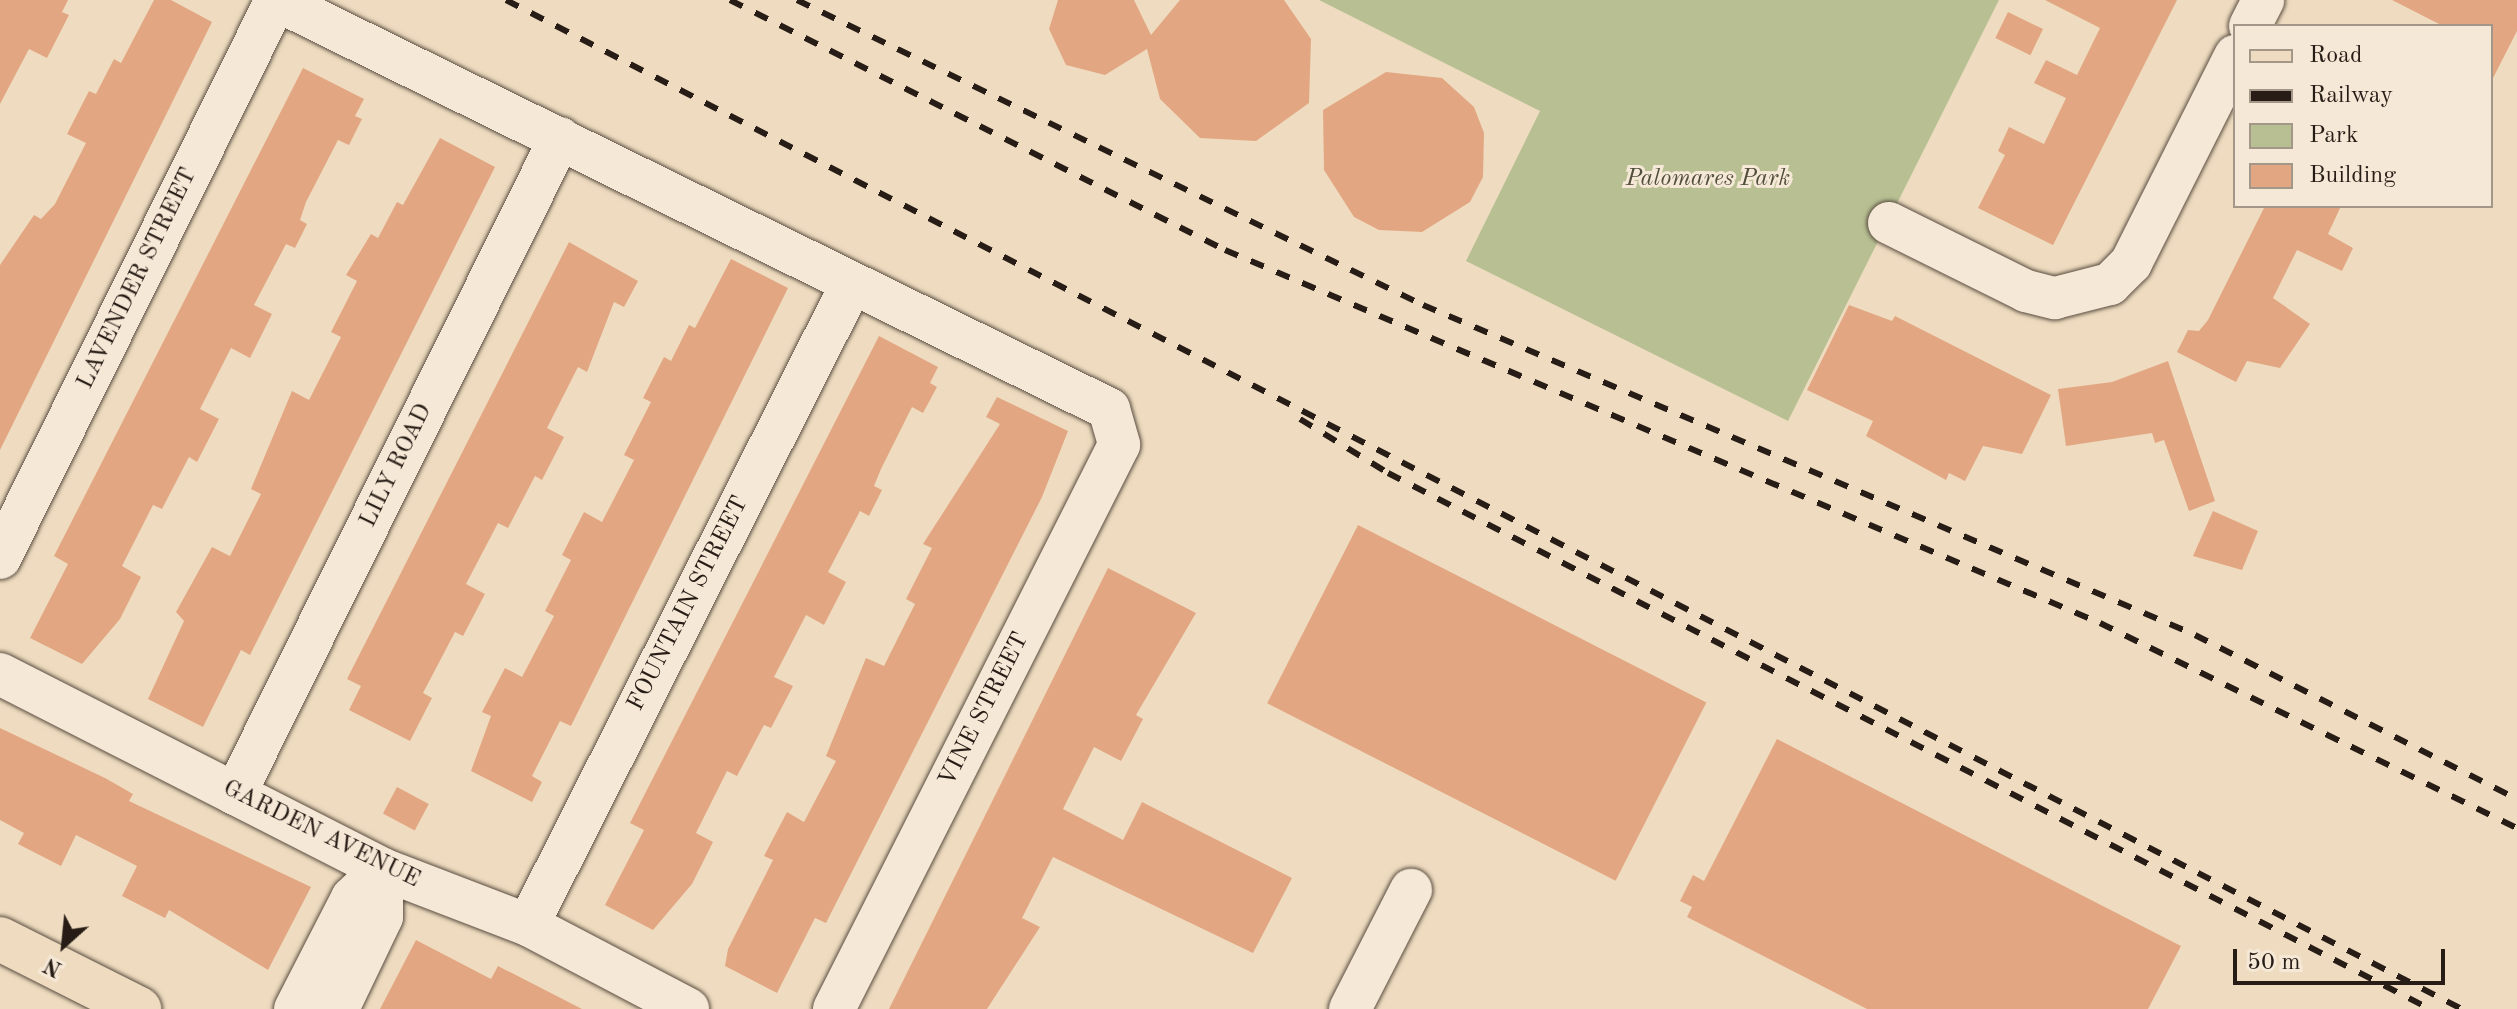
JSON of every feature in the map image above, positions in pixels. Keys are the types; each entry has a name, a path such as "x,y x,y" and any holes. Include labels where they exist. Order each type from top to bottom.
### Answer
{"main road":[{"path":"0,939 126,1007"}],"street":[{"path":"276,0 560,138 851,285"},
{"name":"LAVENDER STREET","path":"0,558 276,0"},
{"path":"2251,24 2263,0"},
{"path":"1889,223 2026,291 2055,298 2110,284 2131,263 2233,60"},
{"name":"LILY ROAD","path":"235,794 560,138"},
{"name":"VINE STREET","path":"834,1009 1119,445 1109,409 851,285"},
{"name":"FOUNTAIN STREET","path":"528,925 851,285"},
{"name":"GARDEN AVENUE","path":"0,674 382,869 528,925 688,1009"},
{"path":"295,1009 352,898 382,869"},
{"path":"338,1009 382,917 382,869"},
{"path":"1350,1009 1411,890"}],"green space":[{"name":"Palomares Park","path":"1319,0 1999,0 1788,421 1466,261 1540,111"}],"building":[{"path":"0,0 68,0 62,12 69,15 47,58 29,49 0,104"},
{"path":"154,0 171,0 212,22 0,450 0,265 34,215 41,219 55,204 86,143 67,134 89,91 96,94 114,59 121,63"},
{"path":"1058,0 1134,0 1151,35 1180,0 1284,0 1311,39 1309,103 1256,141 1200,138 1160,99 1147,49 1105,75 1066,65 1049,29"},
{"path":"2045,0 2177,0 2053,245 1978,208 2005,155 1998,151 2009,127 2044,144 2066,98 2034,83 2046,60 2077,75 2100,28"},
{"path":"2392,0 2517,0 2517,31 2493,78 2493,24 2439,24"},
{"path":"2008,12 2043,29 2030,55 1995,38"},
{"path":"303,68 364,99 355,116 362,119 349,145 338,140 306,202 300,220 307,224 295,248 286,244 254,305 272,314 250,358 231,348 200,409 219,419 197,462 189,457 162,509 153,505 122,566 141,577 120,619 82,664 30,638 68,564 54,556"},
{"path":"1386,72 1442,78 1474,107 1484,133 1483,177 1470,202 1422,232 1379,230 1354,217 1324,170 1323,110"},
{"path":"440,138 495,167 250,655 241,650 203,727 148,699 184,621 176,612 212,547 230,556 261,494 251,489 292,391 309,400 341,337 331,332 357,281 346,275 371,234 378,238 397,202 403,205"},
{"path":"2264,208 2340,208 2328,234 2353,248 2342,271 2297,250 2273,298 2310,324 2280,368 2247,361 2236,382 2177,352 2188,330 2199,331 2208,320"},
{"path":"569,242 638,281 624,307 614,302 587,372 578,367 547,428 564,437 542,480 535,476 508,528 498,523 466,584 485,594 463,636 455,632 423,693 432,698 410,741 349,710 361,686 347,679"},
{"path":"731,259 788,288 571,726 560,721 532,776 542,782 532,802 471,771 491,716 482,712 505,668 522,677 554,616 545,611 571,560 562,555 584,512 602,522 634,460 624,455 651,402 643,398 664,357 671,361 689,325 695,328"},
{"path":"1849,305 1892,321 1895,316 2051,395 2022,454 1983,446 1965,481 1949,473 1946,480 1866,436 1873,421 1807,390"},
{"path":"879,336 938,367 930,383 937,387 923,413 912,407 874,486 882,490 869,516 860,511 828,572 846,582 824,625 806,615 774,677 793,686 771,728 764,725 737,776 727,771 696,833 713,842 692,884 653,930 605,905 644,830 630,823"},
{"path":"2168,361 2215,501 2189,511 2164,440 2155,443 2152,433 2066,446 2058,389 2112,382"},
{"path":"997,397 1068,431 1042,497 826,923 815,918 777,993 725,966 728,949 773,860 764,856 787,812 804,822 836,761 826,756 866,658 884,666 915,604 906,599 932,548 923,544 1000,424 986,417"},
{"path":"2213,511 2258,531 2242,570 2193,556"},
{"path":"1358,525 1706,703 1616,881 1267,703"},
{"path":"1108,568 1196,613 1136,715 1143,719 1121,761 1094,747 1063,809 1123,840 1142,802 1292,878 1253,953 1053,857 1022,918 1040,927 987,1009 889,1009"},
{"path":"0,728 105,778 133,794 129,801 311,887 268,970 169,910 165,918 122,896 137,866 76,835 61,866 18,844 24,833 0,820"},
{"path":"1777,739 2181,946 2148,1009 1867,1009 1687,917 1692,907 1680,901 1693,875 1704,881"},
{"path":"397,787 429,804 415,830 383,813"},
{"path":"416,940 491,979 498,966 582,1009 380,1009"}],"railway":[{"path":"506,0 2462,1009"},
{"path":"730,0 1225,250 2100,623 2517,828"},
{"path":"797,0 1423,305 2195,635 2517,799"},
{"path":"1300,419 1388,473 2430,1009"}]}
